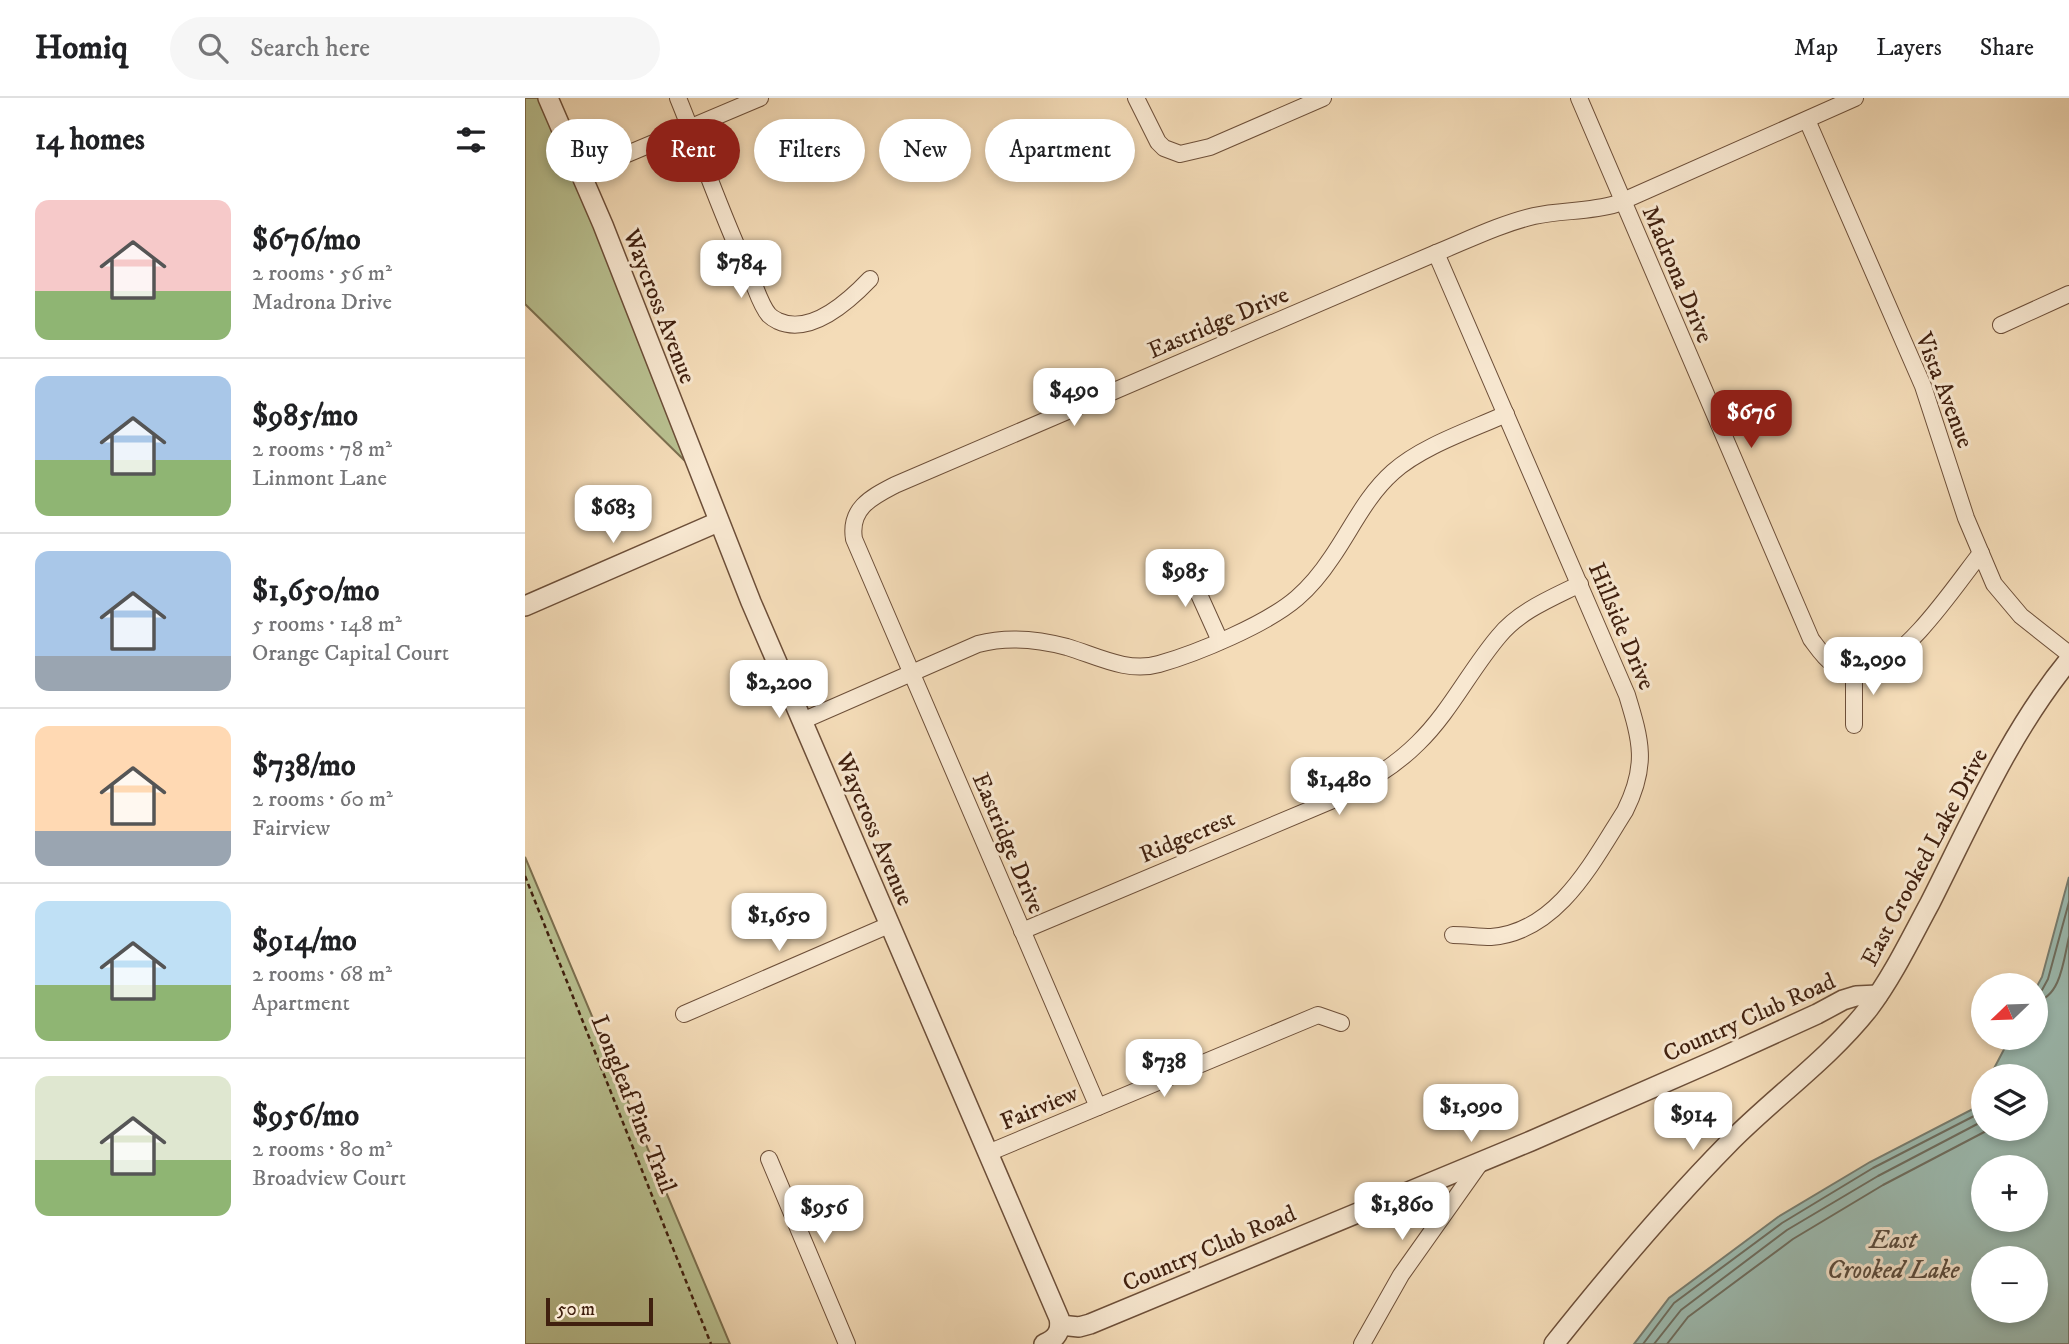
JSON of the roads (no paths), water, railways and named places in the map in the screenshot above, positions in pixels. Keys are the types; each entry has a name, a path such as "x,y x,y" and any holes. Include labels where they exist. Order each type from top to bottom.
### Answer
{"street":[{"name":"Waycross Avenue","path":"548,98 557,119"},
{"path":"678,98 686,119"},
{"path":"711,119 760,98"},
{"path":"1136,98 1158,142 1164,148 1180,154 1210,147 1323,98"},
{"name":"Madrona Drive","path":"1579,98 1811,639 1829,662 1854,670"},
{"name":"Eastridge Drive","path":"1098,1107 854,539 856,516 862,505 895,485 1436,253 1518,220 1537,215 1598,209 1622,201 1855,98"},
{"name":"Vista Avenue","path":"1807,120 1923,386 1966,518 1981,553 2000,591 2021,615 2069,654"},
{"name":"Waycross Avenue","path":"584,182 603,225 718,522 988,1153 1056,1337"},
{"path":"712,182 768,314 788,324 800,325 849,302 870,279"},
{"name":"Hillside Drive","path":"1436,253 1627,695 1640,740 1640,766 1632,798 1574,886 1547,915 1514,932 1491,937 1453,934"},
{"path":"2001,325 2069,294"},
{"path":"801,721 978,643 997,639 1019,638 1050,643 1102,660 1144,667 1157,665 1220,641 1277,612 1312,584 1362,507 1393,471 1411,459 1506,414"},
{"path":"525,606 718,522"},
{"path":"1854,725 1854,670 1868,669 1879,664 1906,643 1981,553"},
{"path":"1184,561 1220,641"},
{"name":"Ridgecrest","path":"1022,931 1333,800 1373,779 1426,735 1499,635 1540,604 1580,584"},
{"name":"East Crooked Lake Drive","path":"1554,1344 1638,1243 1719,1154 1828,1052 1868,1009 1911,939 2005,756 2033,708 2069,660"},
{"path":"684,1014 889,925"},
{"name":"Country Club Road","path":"1056,1337 1481,1162 1729,1054 1843,1000 1856,996 1878,995"},
{"name":"Fairview","path":"988,1153 1318,1015 1341,1023"},
{"path":"769,1159 847,1344"},
{"path":"1362,1344 1401,1275 1481,1162"}],"water":[{"name":"East Crooked Lake","path":"2069,877 2069,1344 1634,1344 1669,1298 1778,1217 1870,1162 1971,1110 1971,1141 2048,1141 2048,1064 1996,1064 2004,1050 2048,1050 2048,973 2043,973"}]}
